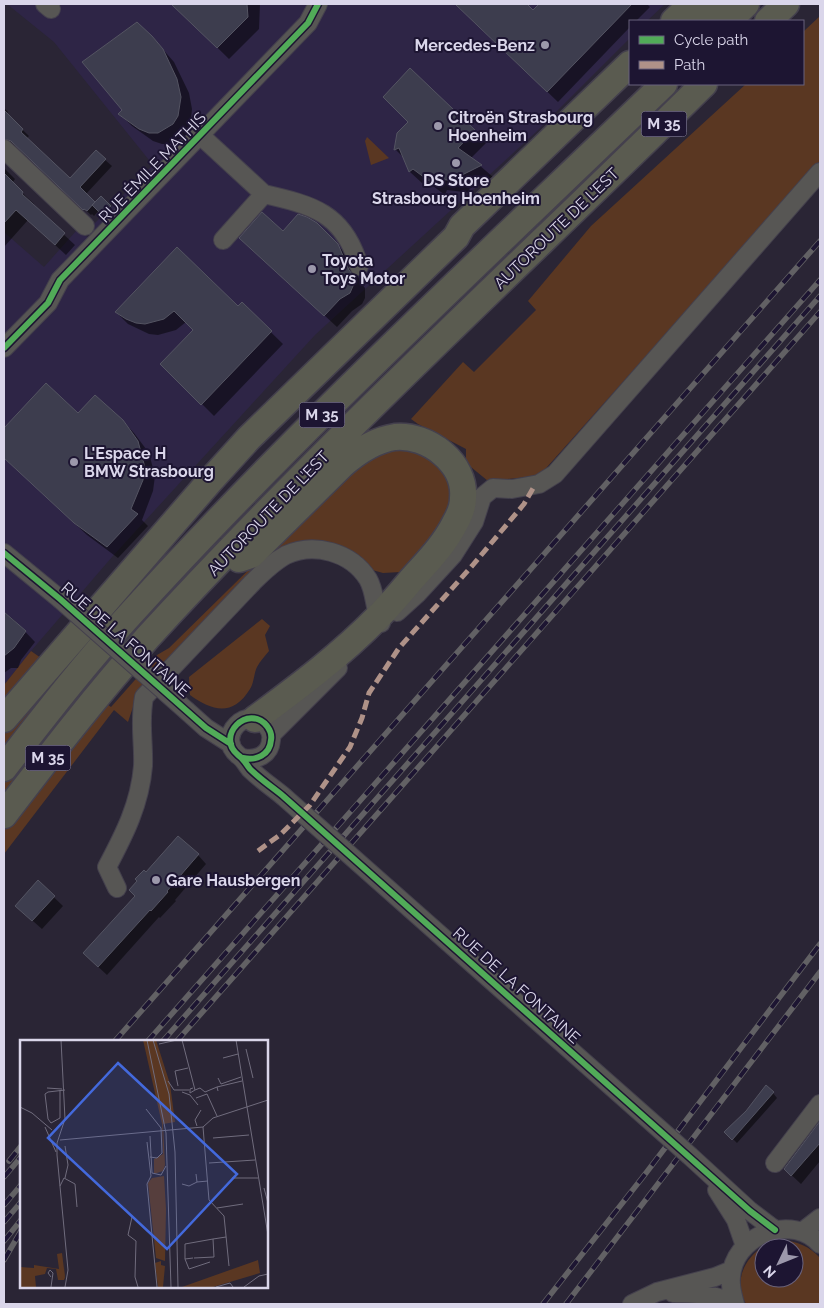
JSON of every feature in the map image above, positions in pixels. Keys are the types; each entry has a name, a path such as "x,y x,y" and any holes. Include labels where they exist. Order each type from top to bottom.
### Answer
{"highway":[{"path":"675,20 692,4"},
{"path":"700,20 718,4"},
{"path":"729,20 746,4"},
{"path":"769,20 786,4"},
{"path":"456,238 462,226 629,65"},
{"path":"4,719 249,438 456,238 467,232 630,85"},
{"name":"AUTOROUTE DE L’EST","path":"4,768 68,686 124,621 265,471 418,320 663,85"},
{"name":"AUTOROUTE DE L’EST","path":"4,815 51,753 147,639 287,491 703,85"},
{"path":"215,567 251,555 342,465 365,448 379,441 408,438 422,441 435,447 452,462 461,482 464,497 462,508 451,532 380,622 254,726"},
{"path":"4,707 47,669"}],"street":[{"name":"RUE ÉMILE MATHIS","path":"4,348 48,303 60,280 308,23 318,4"},
{"path":"201,136 264,194 308,205 329,218 349,240 359,266"},
{"path":"4,149 85,226"},
{"path":"117,888 107,867 131,820 140,791 143,766 141,715 144,697 253,582 268,567 285,556 295,552 314,549 330,551 344,556 367,578 374,592 380,622 418,593 453,555 474,522 482,496 494,488 512,489 539,484 555,474 820,172"},
{"path":"223,240 264,194"},
{"name":"RUE DE LA FONTAINE","path":"4,553 60,599 206,728 231,744 250,768 750,1211 775,1230"},
{"name":"RUE DE LA FONTAINE","path":"187,711 210,720 254,726 271,741 266,752 269,775 283,796"},
{"path":"231,744 230,737 254,726"},
{"path":"243,758 255,759 266,752"},
{"path":"775,1163 820,1104"},
{"name":"RUE DE LA FONTAINE","path":"690,1156 724,1199 736,1220 745,1246"},
{"path":"802,1232 820,1218"},
{"path":"734,1304 730,1288 732,1270 737,1257 745,1246 759,1235 775,1230 789,1229 802,1232 820,1244"},
{"path":"632,1304 657,1292 715,1277 732,1270"},
{"path":"657,1292 710,1296 734,1304"}],"shaded area":[{"path":"7,4 665,4 648,20 629,20 629,39 535,133 315,335 112,557 4,685 4,232 44,267 76,231 88,237 94,230 93,225 153,165 54,42"},
{"path":"820,16 820,161 539,476 488,481 466,463 466,449 411,419 463,362 474,372 536,310 528,301 591,226 745,85 804,85 804,31"},
{"path":"367,137 389,158 371,165 365,141"},
{"path":"407,449 425,455 440,464 449,477 452,486 454,508 450,519 422,552 401,572 383,573 290,547 138,692 128,722 114,710 4,854 4,685 31,651 111,707 157,655 169,648 346,474 375,457"},
{"path":"262,619 270,626 265,635 269,651 257,667 251,687 243,698 237,704 229,707 214,708 190,695 189,677"},
{"path":"804,1246 812,1250 820,1258 820,1304 746,1304 740,1283 746,1264 754,1254 754,1288 804,1288"}],"building":[{"path":"171,4 247,4 248,17 217,48"},
{"name":"Mercedes-Benz","path":"455,4 527,4 533,10 539,4 632,4 547,92"},
{"path":"137,22 163,49 177,79 181,97 178,116 173,124 158,133 149,133 139,129 118,114 122,110 82,62"},
{"name":"Citroën Strasbourg Hoenheim","path":"410,68 475,130 458,148 482,165 458,177 462,181 435,179 433,184 413,169 409,172 399,148 394,150 397,133 408,122 383,97"},
{"path":"4,110 23,129 21,132 70,178 96,150 106,159 80,187 95,202 87,211 83,210 11,141 4,139"},
{"path":"4,173 23,192 22,194 65,233 55,245 16,210 4,223"},
{"path":"101,196 111,206 102,215 92,205"},
{"name":"Toyota Toys Motor","path":"262,212 283,231 298,214 307,217 317,223 338,244 353,275 353,286 350,293 340,299 324,316 239,238"},
{"path":"177,247 238,306 242,302 272,331 201,405 160,364 193,330 174,311 164,319 145,324 126,319 115,312"},
{"name":"L'Espace H BMW Strasbourg","path":"46,383 78,413 95,395 123,420 138,441 144,464 143,480 131,509 138,514 107,547 74,523 4,458 4,428"},
{"path":"4,612 26,631 14,648 4,656"},
{"path":"178,836 199,854 168,892 98,967 83,953 135,896 129,890 137,881 135,879 144,870 146,872"},
{"path":"38,880 55,896 32,921 15,906"},
{"path":"766,1085 774,1092 732,1140 724,1132 746,1111"},
{"path":"820,1121 820,1143 791,1176 784,1169"}],"railway":[{"path":"116,1040 820,241"},
{"path":"149,1040 820,280"},
{"path":"164,1040 820,296"},
{"path":"178,1040 820,312"},
{"path":"543,1304 646,1173 820,944"},
{"path":"566,1304 820,972"},
{"path":"9,1161 20,1147"},
{"path":"4,1177 20,1158"},
{"path":"4,1205 20,1186"},
{"path":"4,1222 20,1203"},
{"path":"4,1241 20,1221"},
{"path":"4,1260 20,1233"}],"marked path":[{"path":"258,851 281,834 310,805 350,747 362,718 369,693 399,648 524,504 535,485"}],"cycle path":[{"path":"4,348 48,303 60,280 308,23 318,4"},
{"path":"4,553 60,599 206,728 231,744"},
{"path":"243,758 257,758 268,750 271,736 270,731 259,720 251,718 243,720 232,731 230,739 232,747 250,769 283,796 750,1211 775,1230"}],"place":[{"name":"Mercedes-Benz","path":"545,45"},
{"name":"Citroën Strasbourg Hoenheim","path":"438,126"},
{"name":"DS Store Strasbourg Hoenheim","path":"456,163"},
{"name":"Toyota Toys Motor","path":"312,269"},
{"name":"L'Espace H BMW Strasbourg","path":"74,462"},
{"name":"Gare Hausbergen","path":"156,880"}]}
